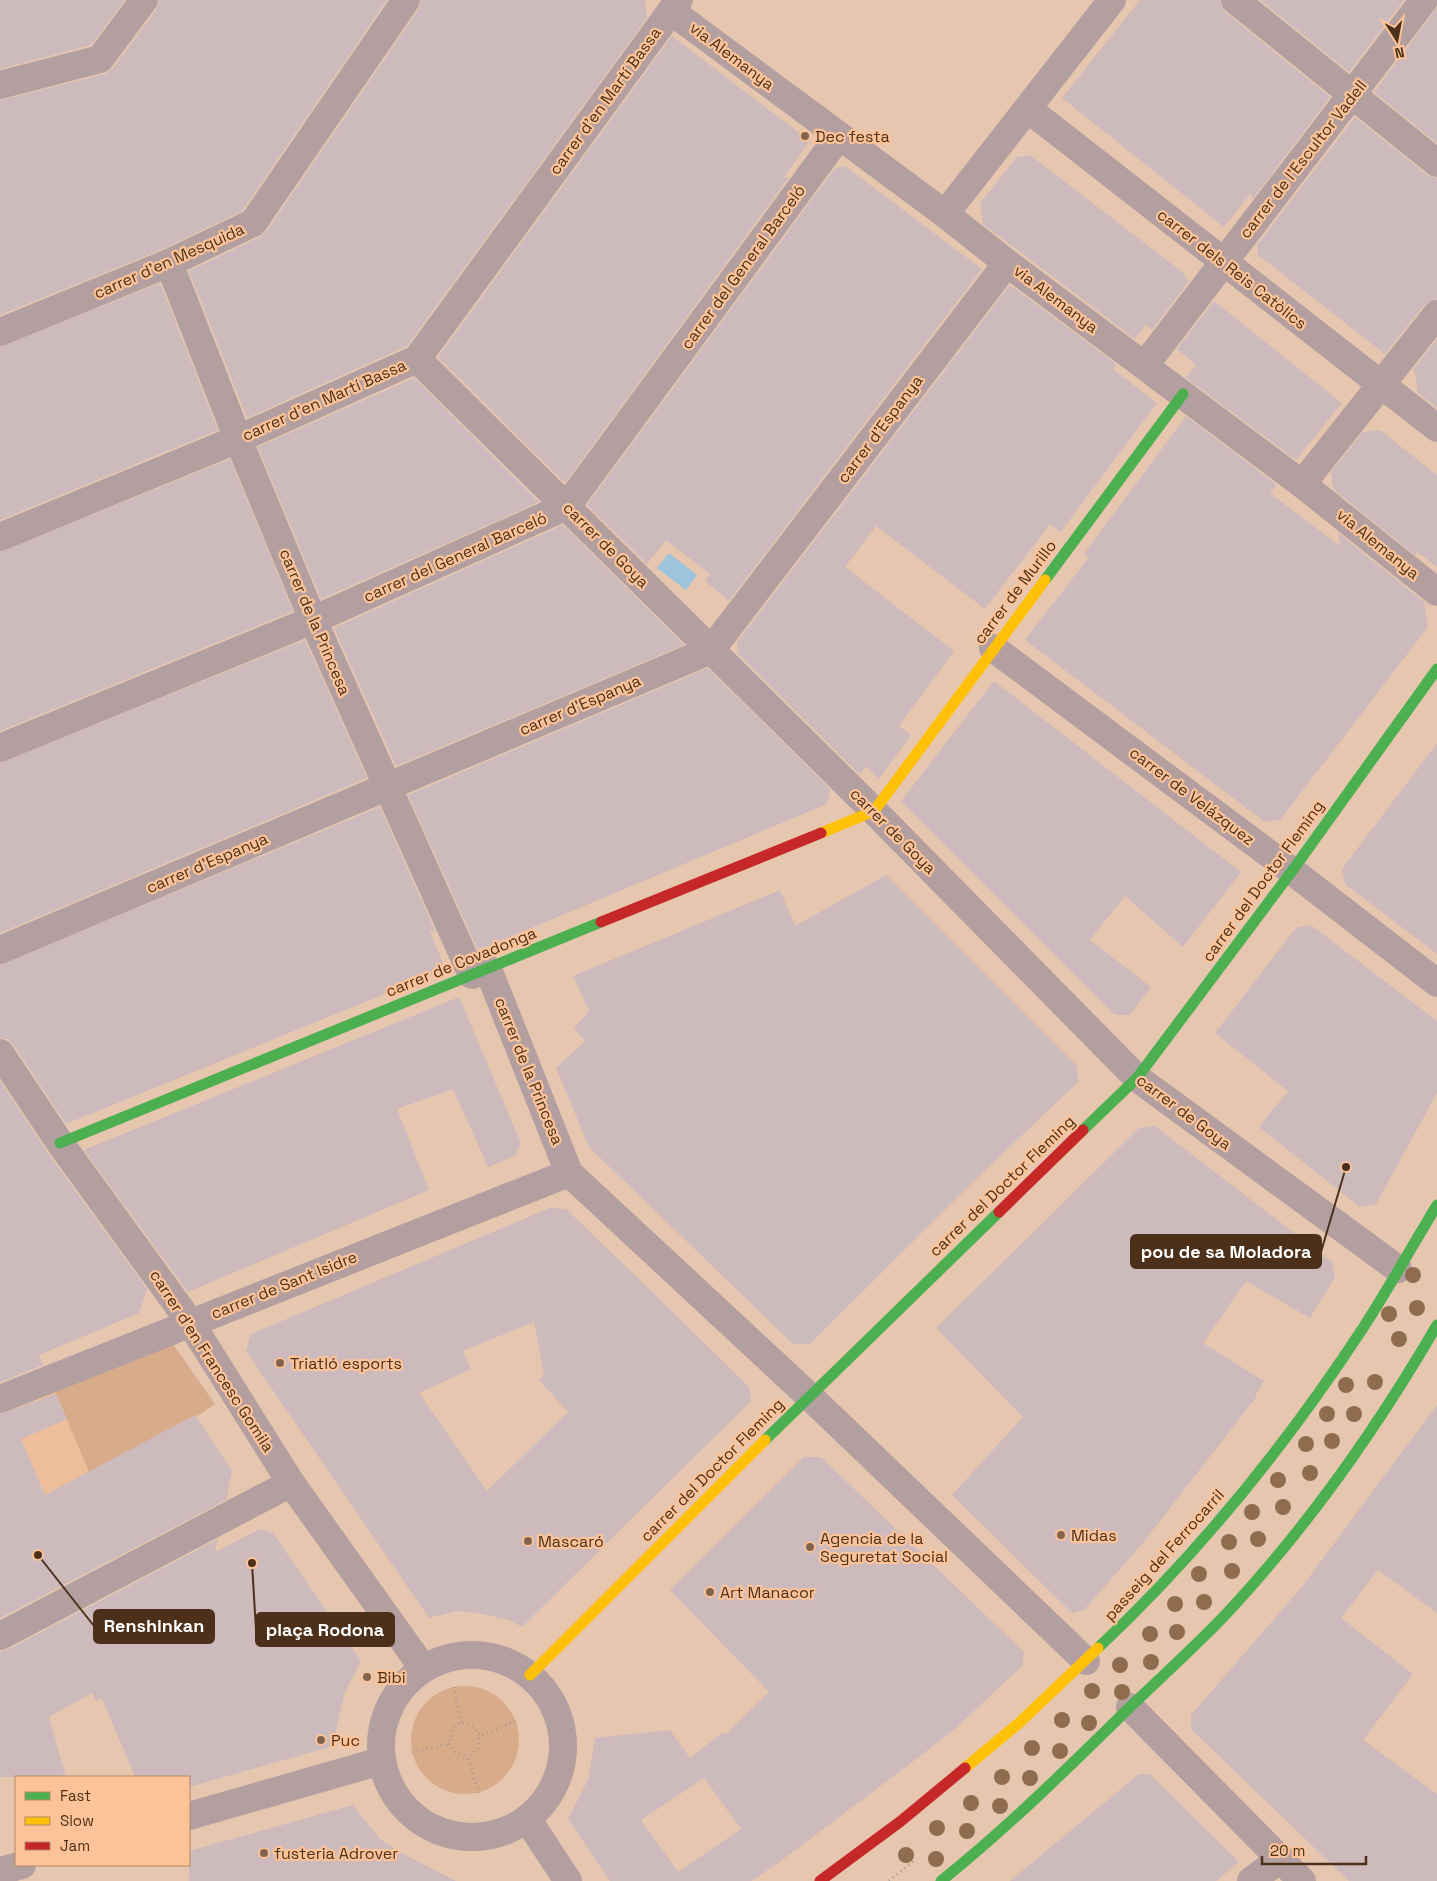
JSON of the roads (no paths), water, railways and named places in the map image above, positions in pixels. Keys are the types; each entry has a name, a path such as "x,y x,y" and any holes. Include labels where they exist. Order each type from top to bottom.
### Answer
{"street":[{"path":"0,85 100,58 144,0"},
{"name":"carrer d'en Mesquida","path":"0,332 169,263 253,223 406,0"},
{"path":"945,214 1112,0"},
{"path":"1235,0 1437,163"},
{"name":"carrer de l'Escultor Vadell","path":"1145,366 1424,0"},
{"name":"via Alemanya","path":"675,5 839,136 1302,484 1437,592"},
{"name":"carrer d'en Martí Bassa","path":"0,537 238,439 417,359 675,5"},
{"name":"carrer dels Reis Catòlics","path":"1028,109 1437,428"},
{"name":"carrer del General Barceló","path":"0,748 313,620 568,506 839,136"},
{"name":"carrer de la Princesa","path":"169,263 238,439 313,620 386,787 480,972 570,1173"},
{"name":"carrer d'Espanya","path":"0,950 711,650 1007,263"},
{"path":"1302,484 1437,314"},
{"name":"carrer de Goya","path":"417,359 568,506 874,811 1136,1078 1398,1269"},
{"name":"carrer de Murillo","path":"874,811 1183,394"},
{"name":"carrer de Velázquez","path":"993,648 1292,871 1437,983"},
{"name":"carrer del Doctor Fleming","path":"530,1675 809,1396 1136,1078 1292,871 1437,669"},
{"name":"carrer de Covadonga","path":"60,1144 874,811"},
{"name":"carrer d'en Francesc Gomila","path":"0,1053 60,1144 190,1322 291,1483 423,1668"},
{"path":"570,1173 809,1396 1086,1661"},
{"name":"carrer de Sant Isidre","path":"0,1398 570,1173"},
{"name":"passeig del Ferrocarril","path":"820,1881 901,1821 1019,1723 1147,1602 1257,1476 1363,1328 1437,1205"},
{"path":"941,1881 978,1851 1083,1754 1240,1600 1335,1485 1416,1362 1437,1325"},
{"path":"0,1636 291,1483"},
{"path":"478,1654 506,1661 530,1675 548,1695 560,1721 564,1747 559,1775 547,1799 528,1820 500,1834 468,1838 438,1832 410,1815 391,1790 381,1761 380,1734 388,1708 403,1686 423,1668 450,1657 478,1654"},
{"path":"1130,1707 1302,1881"},
{"path":"190,1816 381,1761"},
{"path":"528,1820 568,1881"},
{"path":"1251,1881 1280,1859"},
{"path":"0,1871 18,1866"}],"water":[{"path":"669,553 697,575 686,590 657,568"}],"place":[{"name":"Dec festa","path":"805,136"},
{"name":"pou de sa Moladora","path":"1346,1167"},
{"name":"Triatló esports","path":"280,1363"},
{"name":"Midas","path":"1061,1535"},
{"name":"Mascaró","path":"528,1541"},
{"name":"Agencia de la Seguretat Social","path":"810,1547"},
{"name":"Renshinkan","path":"38,1555"},
{"name":"plaça Rodona","path":"252,1563"},
{"name":"Art Manacor","path":"710,1592"},
{"name":"Bibi","path":"367,1677"},
{"name":"Puc","path":"321,1740"},
{"name":"fusteria Adrover","path":"264,1853"}]}
